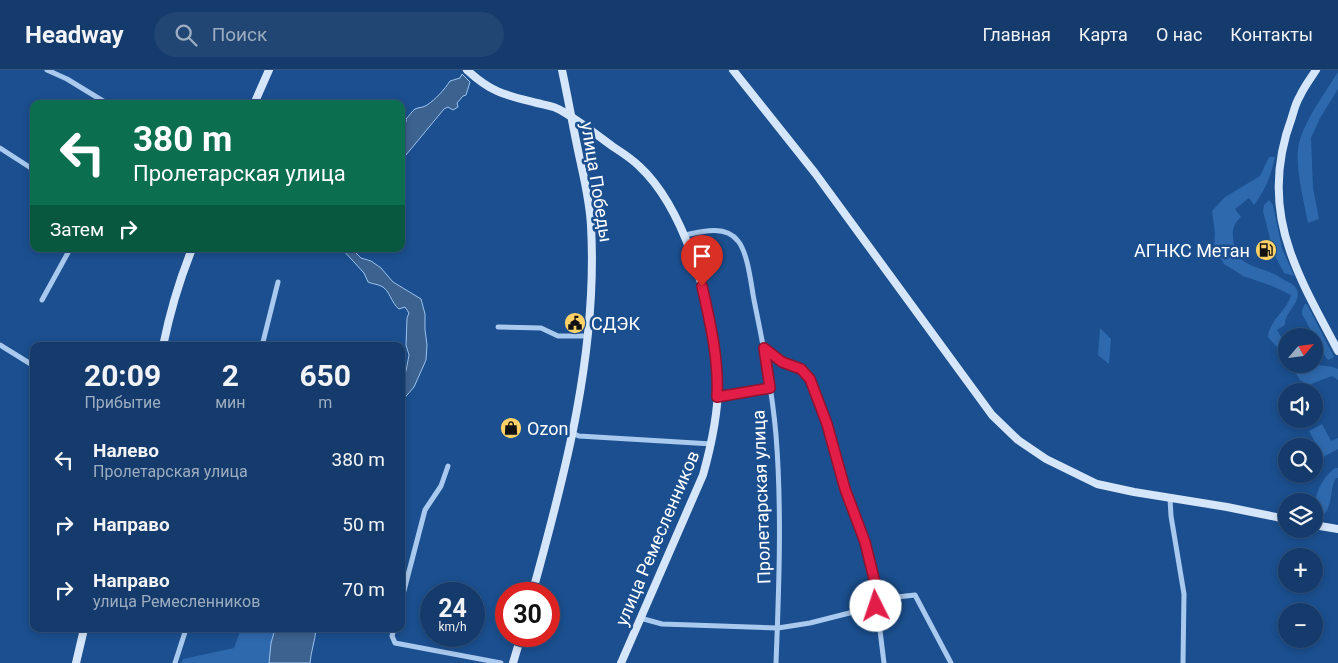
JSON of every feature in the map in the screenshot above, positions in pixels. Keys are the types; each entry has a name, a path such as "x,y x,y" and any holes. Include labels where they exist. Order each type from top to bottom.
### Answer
{"main road":[{"path":"256,100 269,70"},
{"name":"улица Ремесленников","path":"467,70 482,84 498,93 559,109 639,166 668,203 685,235 702,286 711,328 718,378 717,411 712,444 703,475 621,663"},
{"name":"улица Победы","path":"535,582 572,433 588,336 591,295 591,224 587,193 562,70"},
{"path":"733,70 815,173 992,415 1018,440 1046,459 1097,484 1278,517"},
{"path":"1316,70 1299,96 1286,133 1280,158 1279,206 1290,252 1338,351"},
{"path":"164,342 173,302 191,252"},
{"path":"1323,526 1338,529"},
{"path":"76,663 83,632"},
{"path":"513,663 518,647"}],"street":[{"path":"47,70 67,78 102,100"},
{"path":"0,148 30,167"},
{"name":"Пролетарская улица","path":"685,235 716,230 730,234 739,242 747,264 764,348 776,435 779,517 776,663"},
{"path":"42,300 68,252"},
{"path":"263,342 278,282"},
{"path":"498,327 541,328 558,336 588,336"},
{"path":"0,345 30,364"},
{"path":"764,348 782,362 801,369 810,379 827,424 845,489 865,542 879,599 876,606 884,663"},
{"path":"717,397 770,388"},
{"path":"572,433 579,436 712,444"},
{"path":"405,587 425,510 441,486 448,466"},
{"path":"1170,498 1171,516 1184,594 1183,663"},
{"path":"879,599 915,595 951,663"},
{"path":"640,618 662,624 778,628 810,623 876,606"},
{"path":"174,663 185,632"},
{"path":"393,632 392,636 395,643 501,663"}],"shaded area":[{"path":"1338,72 1338,89 1320,118 1311,138 1313,188 1319,219 1308,223 1299,172 1299,143 1311,116"},
{"path":"462,74 470,82 466,95 457,103 458,107 453,110 448,107 444,109 405,156 406,119 416,108 430,103 450,81 460,78"},
{"path":"1269,157 1275,157 1267,182 1254,205 1249,198 1235,209 1241,217 1234,226 1233,240 1241,259 1293,284 1297,290 1297,299 1285,320 1285,325 1277,330 1278,349 1268,337 1269,331 1291,295 1243,276 1224,264 1214,248 1215,233 1212,211 1225,197 1260,176"},
{"path":"1269,200 1273,205 1282,248 1294,276 1284,273 1274,254 1263,211 1264,205"},
{"path":"345,252 355,252 361,258 371,261 381,268 393,282 421,299 425,314 426,360 414,387 405,397 405,373 409,355 406,345 407,318 409,313 405,307 399,309 396,306 384,288 368,282 364,273"},
{"path":"1305,304 1307,304 1319,328 1310,328 1302,314"},
{"path":"1100,328 1111,339 1109,364 1098,355"},
{"path":"1323,335 1334,357 1328,360 1323,352"},
{"path":"1323,366 1338,369 1338,380 1332,376 1313,383 1305,383 1300,380 1296,373 1323,373"},
{"path":"1323,426 1331,441 1338,438 1338,449 1323,457 1323,438 1313,438 1309,431 1315,428 1323,428"},
{"path":"1338,468 1338,478 1336,478 1334,483 1328,508 1323,514 1323,493 1317,493 1329,473"},
{"path":"240,632 274,632 269,663 181,663 183,659 234,648"},
{"path":"274,632 315,632 310,663 269,663"}],"place":[{"name":"АГНКС Метан","path":"1266,250"},
{"name":"СДЭК","path":"575,323"},
{"name":"Ozon","path":"511,428"}],"route":[{"path":"702,286 711,328 718,378 717,397 770,388 764,348 782,362 801,369 810,379 827,424 845,489 865,542 879,599 876,606"}]}
